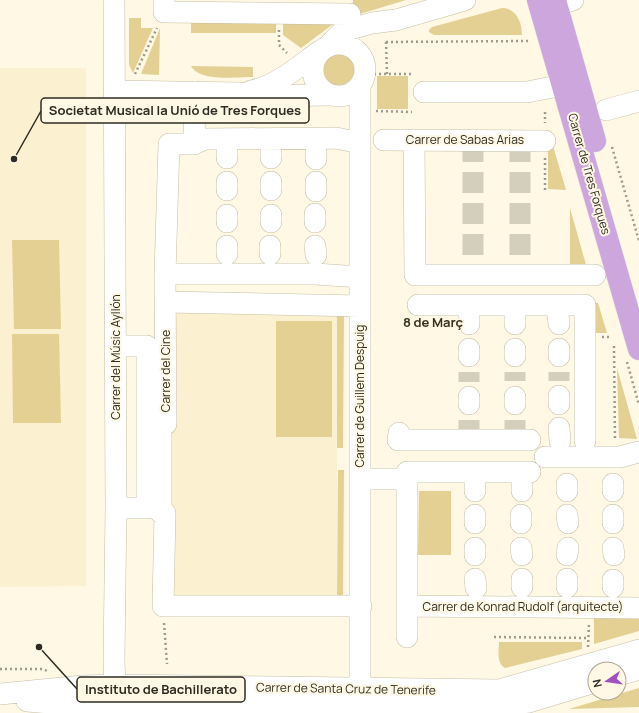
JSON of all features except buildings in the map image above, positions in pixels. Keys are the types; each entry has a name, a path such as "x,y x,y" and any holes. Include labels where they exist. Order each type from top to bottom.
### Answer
{"main road":[{"name":"Carrer de Tres Forques","path":"555,1 563,85 639,349"},
{"name":"Carrer de Tres Forques","path":"555,1 639,294"}],"street":[{"name":"Carrer del Músic Ayllón","path":"114,0 116,346 114,660 116,709"},
{"path":"330,95 322,91 316,84 313,76 314,62 325,48 342,32 372,23 391,28 465,0"},
{"path":"164,6 279,13 350,14"},
{"name":"Carrer de Guillem Despuig","path":"360,697 360,143 366,75 364,46 365,41 377,30 391,28"},
{"path":"114,91 238,93 263,96 330,95 339,97 347,95 366,75 358,51 344,44 325,48 267,87 238,93"},
{"path":"424,92 527,92 563,85"},
{"path":"194,144 195,92"},
{"path":"606,110 639,101"},
{"path":"360,143 336,138 315,203 360,277"},
{"name":"Carrer del Cine","path":"163,606 165,513 161,513 161,424 166,424 165,274 169,144 194,144 205,139 227,203"},
{"name":"Carrer de Sabas Arias","path":"384,140 545,141"},
{"path":"414,140 415,275 595,275"},
{"path":"165,274 227,203 315,203"},
{"path":"227,203 315,203"},
{"path":"166,302 360,306"},
{"path":"418,305 469,369 516,373 559,369 585,305 585,441"},
{"path":"116,346 147,346 146,508 116,508"},
{"path":"398,433 398,440 469,369 516,373"},
{"path":"545,457 620,457 639,452"},
{"path":"407,637 407,472 475,536 522,532"},
{"path":"360,479 407,479"},
{"name":"Carrer de Konrad Rudolf (arquitecte)","path":"407,606 475,536 522,532 567,536 590,607"},
{"name":"Carrer de Konrad Rudolf (arquitecte)","path":"590,607 613,536 639,608"},
{"path":"163,606 360,606"},
{"name":"Carrer de Santa Cruz de Tenerife","path":"501,703 639,650"},
{"path":"627,673 639,670"},
{"name":"Carrer de Santa Cruz de Tenerife","path":"0,694 83,686 115,685 501,703 529,702 587,684"},
{"name":"Carrer de Santa Cruz de Tenerife","path":"0,699 116,709 360,697"}],"path":[{"path":"134,76 164,6"},
{"path":"279,13 279,45 292,58"},
{"path":"387,74 386,42 391,28"},
{"path":"386,42 528,41"},
{"path":"366,75 412,74"},
{"path":"374,111 412,112"},
{"path":"614,346 615,441"},
{"path":"163,606 167,664"},
{"path":"588,649 590,607"},
{"path":"494,637 588,638"}],"shaded area":[{"path":"353,0 406,0 353,16"},
{"path":"502,8 511,10 517,17 521,25 522,35 434,35 429,32 432,27"},
{"path":"129,18 141,18 141,28 153,28 133,73 129,65"},
{"path":"191,18 276,19 276,33 191,33"},
{"path":"283,19 340,19 301,48 283,35"},
{"path":"160,28 159,75 141,74"},
{"path":"335,51 341,51 350,56 354,62 354,74 350,80 341,85 335,85 326,80 321,71 321,65 326,56"},
{"path":"191,66 253,67 253,77 210,77 195,71"},
{"path":"0,68 86,68 86,586 0,587"},
{"path":"377,76 408,76 408,109 377,109"},
{"path":"548,129 566,190 548,189"},
{"path":"570,208 588,272 570,272"},
{"path":"12,240 59,240 61,329 14,329"},
{"path":"589,303 598,303 607,333 589,333"},
{"path":"170,311 337,311 337,602 171,602"},
{"path":"337,311 344,311 343,448 337,448"},
{"path":"276,321 332,321 332,437 276,437"},
{"path":"12,334 59,334 61,423 13,423"},
{"path":"617,368 637,439 619,438"},
{"path":"338,470 344,470 343,602 337,602"},
{"path":"419,491 451,491 451,555 418,555"},
{"path":"594,611 639,612 639,631 594,644"},
{"path":"499,642 582,642 582,649 505,668 499,660"},
{"path":"639,688 639,707 569,709 596,701 627,701 627,692"}],"tunnel":[{"path":"473,141 473,275"},
{"path":"520,141 520,275"},
{"path":"469,372 469,382"},
{"path":"515,372 515,381"},
{"path":"559,372 559,381"},
{"path":"469,420 469,429"},
{"path":"515,420 515,429"}],"place":[{"name":"Societat Musical la Unió de Tres Forques","path":"14,159"},
{"name":"Instituto de Bachillerato","path":"39,647"}],"district":[{"name":"8 de Març","path":"433,322"}]}
